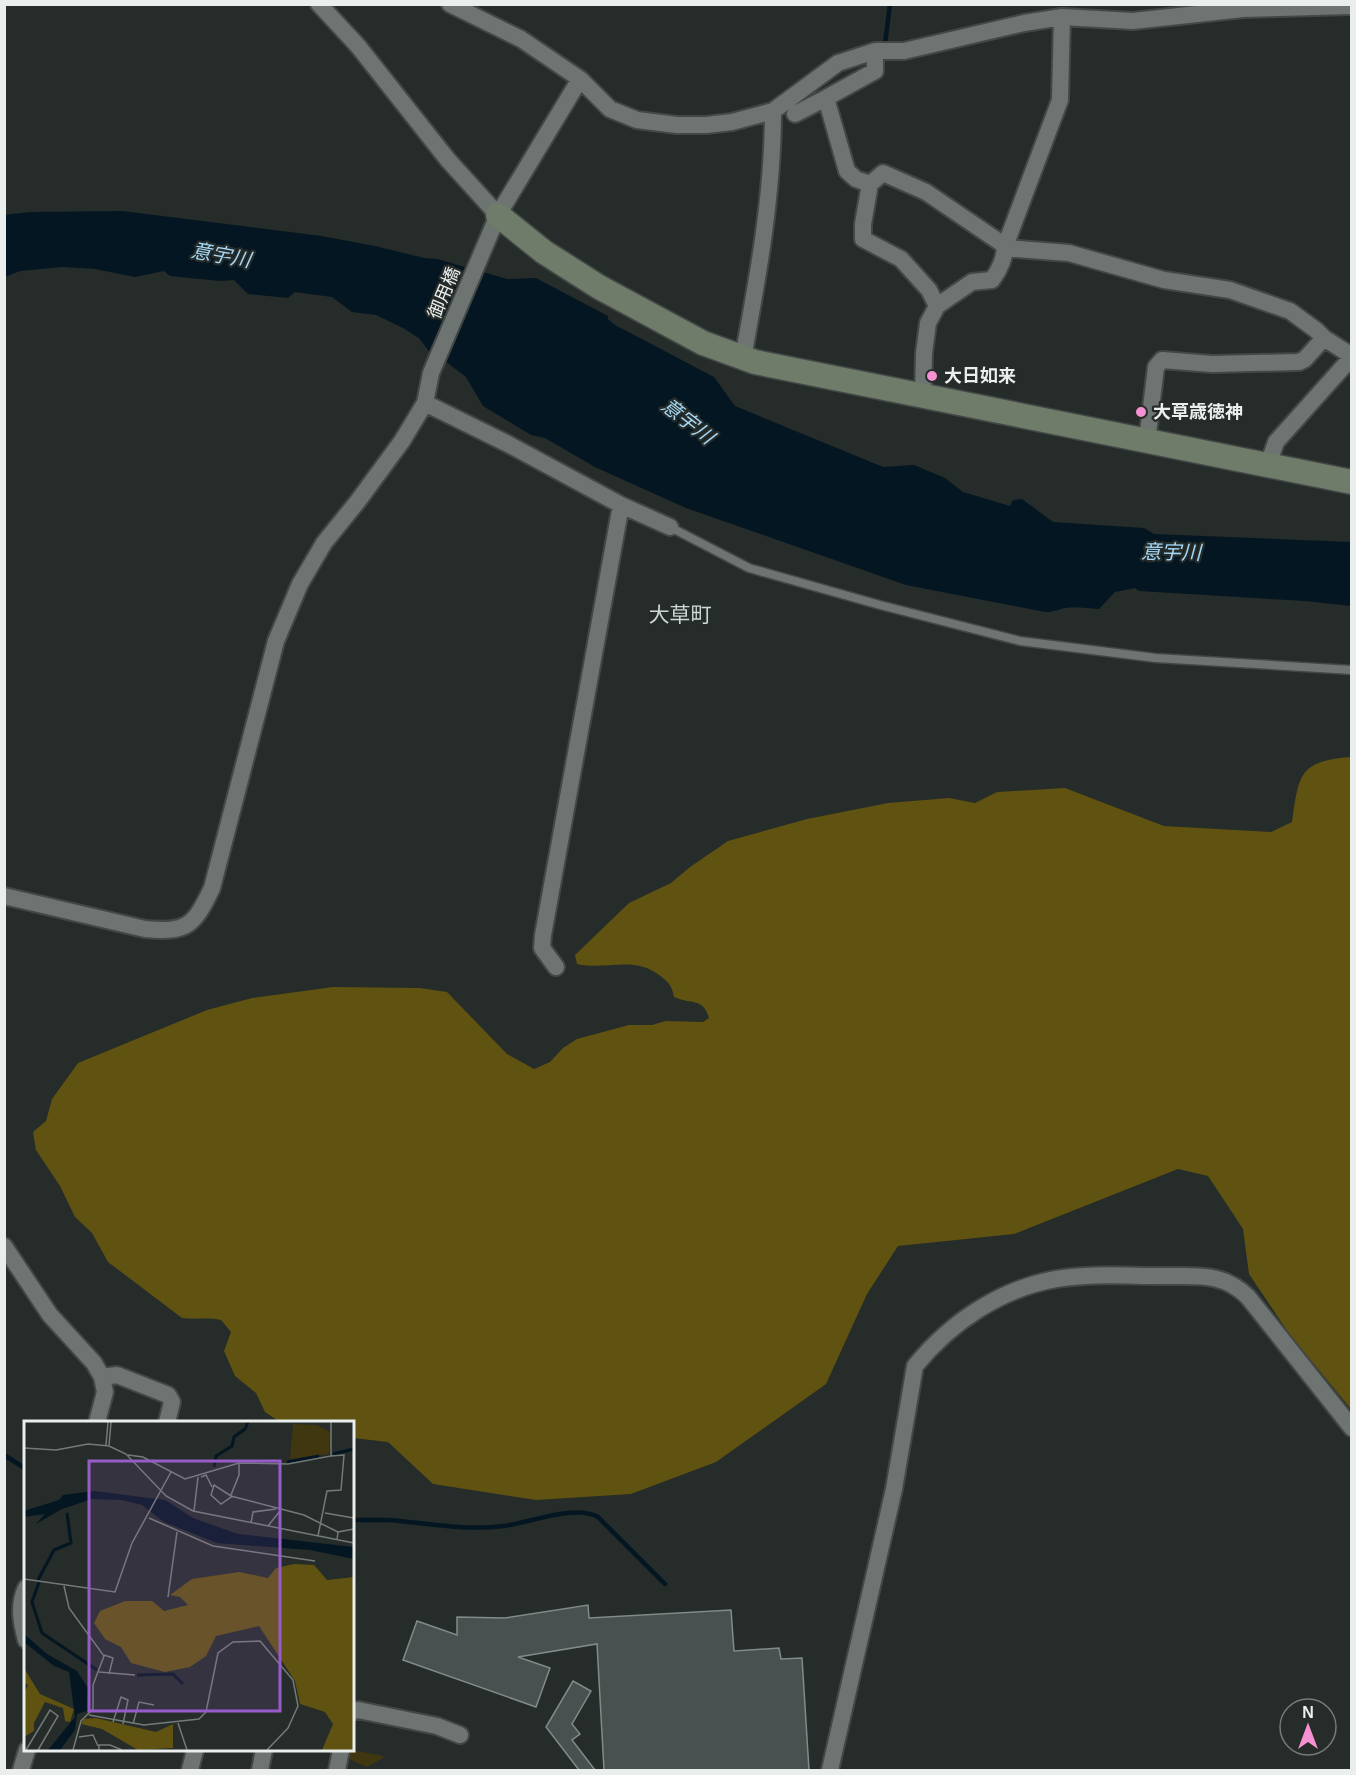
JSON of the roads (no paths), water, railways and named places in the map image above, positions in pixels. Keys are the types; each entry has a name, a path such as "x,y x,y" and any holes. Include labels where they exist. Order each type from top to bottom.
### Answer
{"street":[{"path":"319,4 358,46 496,222 599,287 703,343 743,358 1352,482"},
{"path":"450,4 521,39 580,80 610,109 637,120 677,125 732,122 773,111 838,63 875,51 904,51 957,37 1062,17 1133,21 1244,9 1352,6"},
{"path":"923,396 924,352 928,323 937,306 972,282 993,280 1005,257 1005,248 1060,100 1062,17"},
{"path":"795,114 875,71 875,51"},
{"name":"御用橋","path":"4,896 145,929 164,931 183,929 202,909 212,888 276,641 300,584 324,543 402,441 424,403 431,373 496,222 580,80"},
{"path":"826,98 847,171 856,179 870,184"},
{"path":"743,358 766,223 773,157 773,111"},
{"path":"937,306 929,290 901,259 863,239 862,224 870,184 883,173 926,192 1005,248 1069,253 1164,280 1230,290 1290,311 1324,338 1352,356 1276,442 1268,465"},
{"path":"1146,441 1156,367 1162,360 1212,364 1299,362 1305,359 1324,338"},
{"path":"424,403 508,444 621,505 670,527"},
{"path":"556,967 542,948 543,935 621,505"},
{"path":"4,1246 50,1315 94,1363 102,1377 105,1392 97,1421"},
{"path":"830,1770 894,1489 915,1366 925,1353 974,1310 1019,1288 1057,1278 1095,1275 1216,1277 1239,1288 1248,1297 1352,1428"},
{"path":"102,1377 117,1375 168,1395 172,1402 167,1421"},
{"path":"24,1595 21,1606 21,1623 24,1633"},
{"path":"354,1711 358,1710 437,1726 460,1735"},
{"path":"21,1770 26,1751"},
{"path":"190,1770 195,1751"},
{"path":"260,1770 264,1751"},
{"path":"337,1770 341,1751"}],"lane":[{"path":"670,527 749,568 1020,641 1156,658 1352,670"}],"water":[{"name":"意宇川","path":"122,211 321,236 437,259 507,279 536,278 608,316 608,319 615,325 714,377 735,406 883,467 914,465 945,478 963,492 1010,506 1013,500 1022,499 1053,522 1144,528 1154,534 1351,542 1351,606 1139,591 1135,588 1115,592 1099,609 1072,607 1045,612 906,585 686,508 595,467 545,438 531,435 483,406 466,377 445,361 431,354 419,338 376,315 352,312 332,297 295,292 288,298 248,294 234,280 220,281 170,276 164,271 135,277 95,269 63,267 20,271 5,277 4,215 30,212"}],"waterway":[{"path":"885,44 890,4"},
{"path":"4,1455 24,1468"},
{"path":"354,1520 389,1520 460,1527 489,1527 565,1513 588,1514 598,1517 665,1584"}],"place":[{"name":"大日如来","path":"932,376"},
{"name":"大草歳徳神","path":"1141,412"}],"district":[{"name":"大草町","path":"680,615"}]}
